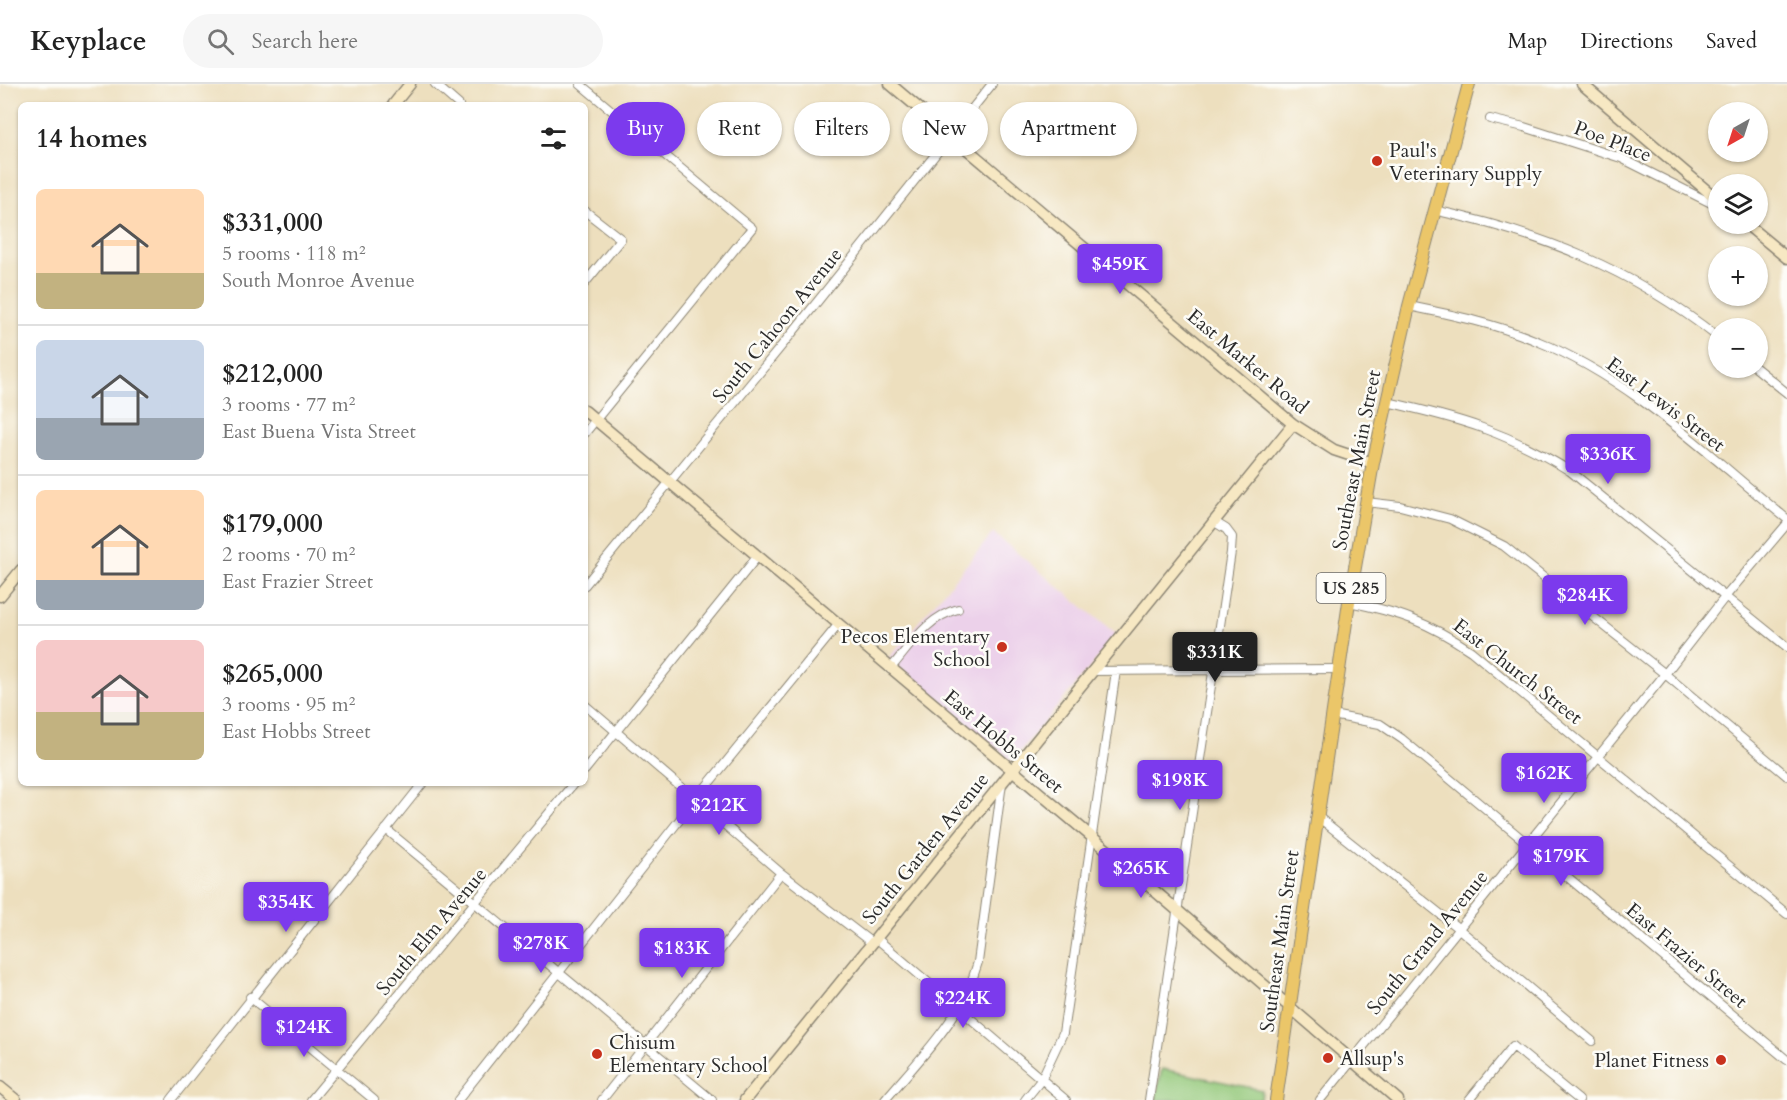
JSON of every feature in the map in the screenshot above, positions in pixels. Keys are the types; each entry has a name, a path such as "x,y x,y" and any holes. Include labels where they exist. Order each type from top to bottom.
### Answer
{"main road":[{"name":"Southeast Main Street","path":"1276,1100 1349,602 1373,463 1409,306 1469,84"}],"street":[{"path":"395,102 410,84"},
{"path":"435,84 456,102"},
{"path":"580,84 752,228 588,429"},
{"name":"East Marker Road","path":"890,84 912,102"},
{"name":"South Cahoon Avenue","path":"977,102 992,84"},
{"path":"1582,84 1708,192"},
{"name":"Poe Place","path":"1490,119 1524,127 1621,158 1708,202"},
{"name":"South Cahoon Avenue","path":"588,581 933,156"},
{"name":"East Marker Road","path":"977,156 1293,424 1334,450 1373,463"},
{"path":"1434,210 1519,231 1580,253 1665,297 1708,330"},
{"path":"588,213 621,239 588,279"},
{"path":"1758,234 1787,258"},
{"name":"East Lewis Street","path":"1409,306 1498,327 1539,342 1595,370 1647,406 1787,519"},
{"path":"1768,378 1787,393"},
{"path":"1387,402 1475,423 1540,452 1570,471 1787,648"},
{"name":"East Hobbs Street","path":"588,414 1092,837 1398,1100"},
{"name":"South Garden Avenue","path":"745,1100 1293,424"},
{"path":"1366,502 1426,512 1477,531 1529,564 1787,776"},
{"path":"1149,1100 1232,537 1226,529 1213,521"},
{"name":"South Grand Avenue","path":"1320,1100 1725,597 1787,524"},
{"path":"588,766 757,557"},
{"path":"0,596 18,574"},
{"name":"East Church Street","path":"1349,602 1406,615 1438,629 1471,651 1787,914"},
{"path":"891,669 931,621 942,613 958,609"},
{"path":"458,1100 696,799 838,625"},
{"path":"1092,671 1115,674 1213,670 1339,669"},
{"path":"1025,1100 1041,1080 1063,1033 1115,674"},
{"path":"588,708 781,873 874,940 960,1009 1066,1100"},
{"name":"East Frazier Street","path":"1332,715 1380,724 1529,843 1787,1060"},
{"path":"885,1100 960,1009 971,988 978,962 1002,781"},
{"path":"171,1100 250,997 421,786"},
{"name":"South Elm Avenue","path":"311,1100 572,786"},
{"path":"1317,816 1459,929 1592,1041"},
{"path":"386,829 712,1100"},
{"path":"602,1100 781,873"},
{"path":"250,997 374,1100"},
{"path":"1469,1100 1513,1046 1579,1100"},
{"path":"0,1087 16,1100"}],"shaded area":[{"name":"Pecos Elementary School","path":"993,533 1117,635 1012,761 888,659"}],"green space":[{"path":"1162,1069 1262,1090 1261,1100 1155,1100"}],"place":[{"name":"Paul's Veterinary Supply","path":"1377,161"},
{"name":"Pecos Elementary School","path":"1002,647"},
{"name":"Chisum Elementary School","path":"597,1054"},
{"name":"Allsup's","path":"1328,1058"},
{"name":"Planet Fitness","path":"1721,1060"}]}
